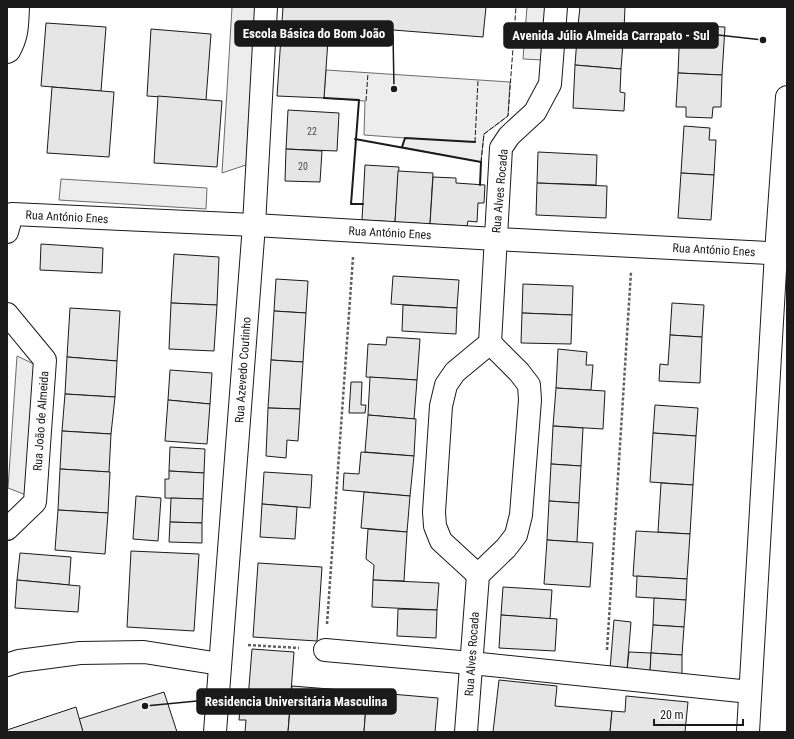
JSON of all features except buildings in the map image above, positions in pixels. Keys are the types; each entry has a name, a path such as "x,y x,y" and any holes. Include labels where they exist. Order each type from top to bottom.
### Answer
{"street":[{"path":"7,52 15,40 18,7"},
{"name":"Rua Azevedo Coutinho","path":"215,732 254,225 266,7"},
{"name":"Rua Alves Rocada","path":"490,343 501,148 509,136 535,112 550,84 556,7"},
{"path":"748,732 782,253 787,97"},
{"name":"Rua António Enes","path":"7,232 12,214 254,225 782,253"},
{"name":"Rua João de Almeida","path":"7,314 45,360 35,502 7,529"},
{"path":"490,343 519,372 529,385 530,400 521,515 516,535 506,548 478,575 442,541 436,526 434,512 441,406 446,385 455,372 490,343"},
{"name":"Rua Alves Rocada","path":"466,732 478,575"},
{"path":"325,650 471,663 750,692"},
{"path":"7,665 80,653 144,652 220,664"}],"path":[{"path":"222,643 325,650 354,231"},
{"path":"606,677 632,246"}],"shaded area":[{"path":"232,7 256,7 246,165 222,173"},
{"path":"527,7 547,7 543,60 523,59"},
{"path":"326,70 510,82 508,116 484,134 481,162 402,147 405,138 364,135 365,101 324,98"},
{"path":"61,179 207,188 206,209 59,200"},
{"path":"17,356 36,365 26,495 8,488"}],"fence":[{"path":"481,162 484,134 508,116 516,7"},
{"path":"366,101 368,73"},
{"path":"475,142 478,80"}],"wall":[{"path":"324,98 359,100 351,204 363,204"},
{"path":"402,147 405,138 475,142"},
{"path":"355,139 481,162 480,185"}],"place":[{"name":"Avenida Júlio Almeida Carrapato - Sul","path":"763,40"},
{"name":"Escola Básica do Bom João","path":"394,89"},
{"name":"Residencia Universitária Masculina","path":"145,706"}]}
